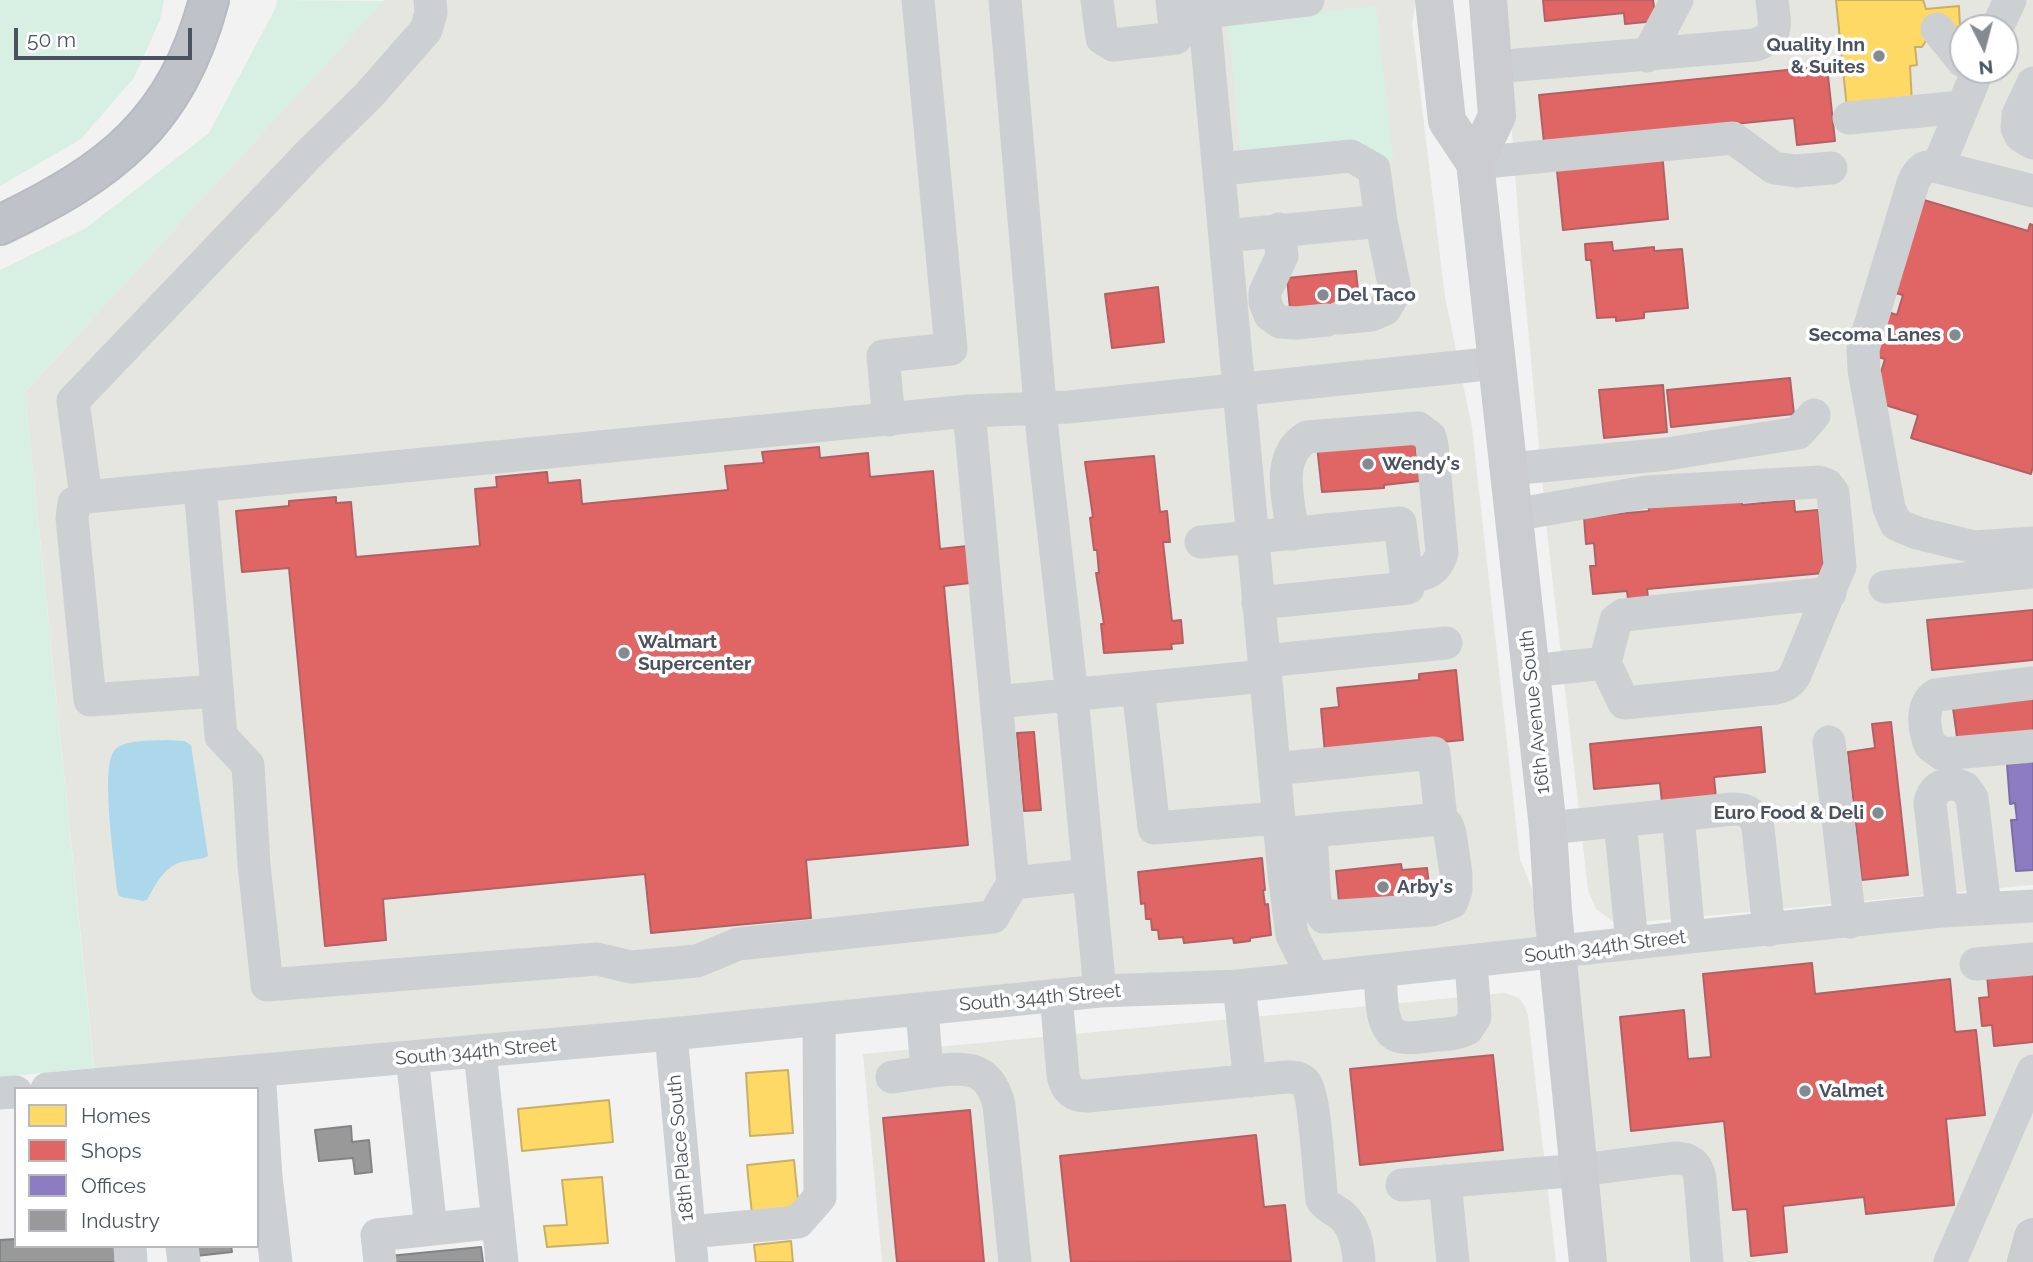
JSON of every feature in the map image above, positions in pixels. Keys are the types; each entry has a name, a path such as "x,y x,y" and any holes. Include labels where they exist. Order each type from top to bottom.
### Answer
{"highway":[{"path":"0,225 69,189 104,165 144,129 187,66 209,0"}],"main road":[{"name":"16th Avenue South","path":"1434,0 1447,121 1475,163 1548,828 1588,1262"},
{"path":"1475,163 1497,116 1488,0"},
{"path":"2026,1262 2033,1237"}],"street":[{"path":"86,497 74,401 309,154 369,95 426,30 431,13 430,0"},
{"path":"889,420 883,356 951,349 918,0"},
{"path":"1005,0 1041,409 1100,991"},
{"path":"1097,0 1102,38 1113,46 1176,38 1183,9"},
{"path":"1183,9 1306,0"},
{"path":"1647,55 1677,0"},
{"path":"1494,67 1647,55 1763,42 1771,37 1774,28 1772,0"},
{"path":"1183,9 1220,169 1273,768 1290,828 1315,904 1324,917 1431,910 1452,902 1456,890 1450,833 1441,819 1434,753 1273,768"},
{"path":"1940,12 1949,28"},
{"path":"1938,167 1968,84"},
{"path":"2030,101 2018,115 2017,128 2021,136 2033,143"},
{"path":"1849,118 1961,107"},
{"path":"1475,163 1658,143 1733,138 1774,168 1796,171 1831,168"},
{"path":"1220,169 1351,156 1374,169 1394,284 1393,295 1385,309 1371,315 1296,323 1280,322 1270,315 1265,302 1265,292 1282,256 1279,229"},
{"path":"2033,191 1938,167 1924,168 1917,174 1863,349 1864,370 1891,516 1899,527 1979,548 2033,543"},
{"path":"1225,236 1381,221"},
{"path":"217,691 90,700 72,518 74,503 86,497 969,411 1041,409 1497,363"},
{"path":"200,486 221,736 248,765 254,864 268,985 597,959 631,967 697,961 738,944 993,917 1013,883 969,411"},
{"path":"1509,469 1667,454 1798,433 1814,415"},
{"path":"1293,534 1286,469 1289,457 1300,441 1307,437 1418,428 1430,437 1432,445 1442,552 1436,567 1425,575 1407,577"},
{"path":"1513,515 1646,492 1818,481 1831,489 1835,500 1840,566 1830,593 1795,675 1785,686 1624,703 1605,663 1616,620 1623,615 1830,593"},
{"path":"1201,542 1400,523 1408,588 1258,603"},
{"path":"1917,533 1922,583"},
{"path":"1885,587 2033,572"},
{"path":"996,702 1138,688 1446,643"},
{"path":"1530,671 1605,663"},
{"path":"2033,683 1936,695 1926,704 1925,715 1930,745 1942,754 2033,746"},
{"path":"1138,688 1154,828 1290,828 1441,819"},
{"path":"1829,742 1850,922"},
{"path":"1942,911 1930,803 1932,794 1937,789 1952,784 1965,788 1972,798 1985,908"},
{"path":"1548,828 1741,809 1754,817 1758,828 1769,930"},
{"path":"1678,815 1689,937"},
{"path":"1620,821 1632,943"},
{"path":"1290,828 1292,935 1313,977"},
{"path":"1013,883 1089,875"},
{"name":"South 344th Street","path":"90,1087 167,1083 259,1070 480,1052 1100,991 1239,986 1942,911 2033,906"},
{"path":"1976,964 2033,959"},
{"path":"1380,972 1385,1017 1391,1032 1403,1038 1455,1033 1467,1029 1475,1017 1471,962"},
{"path":"1239,986 1250,1080"},
{"path":"1056,995 1063,1075 1067,1087 1075,1095 1294,1077 1307,1084 1311,1096 1322,1200 1326,1206 1347,1220 1358,1246 1359,1262"},
{"path":"922,1009 928,1072"},
{"path":"690,1247 798,1222 820,1197 819,1019"},
{"name":"18th Place South","path":"671,1034 690,1247"},
{"path":"480,1052 502,1262"},
{"path":"412,1057 431,1229"},
{"path":"259,1070 266,1177 276,1262"},
{"path":"892,1077 973,1070 987,1077 996,1090 1015,1262"},
{"path":"1950,1262 2033,1070"},
{"path":"1402,1185 1580,1170 1674,1158 1690,1161 1695,1165 1700,1178 1707,1262"},
{"path":"1445,1181 1453,1262"},
{"path":"380,1262 377,1235 498,1222"}],"shaded area":[{"path":"384,0 1416,0 1412,24 1445,297 1472,427 1520,859 1558,951 2033,906 2033,1262 1588,1262 1558,952 96,1084 25,392"},
{"path":"1502,0 2033,0 2033,885 1615,923 1596,909 1588,890 1547,532 1521,253"},
{"path":"1505,993 1519,998 1528,1015 1556,1262 882,1262 863,1054"}],"green space":[{"path":"0,0 164,0 160,20 134,78 81,139 0,186"},
{"path":"277,0 384,1 25,392 94,1068 0,1077 0,270 86,228 209,133 276,7"},
{"path":"1376,6 1393,160 1241,157 1228,20"}],"water":[{"path":"184,741 191,745 208,856 172,866 162,876 147,900 122,897 117,890 108,796 110,761 114,751 124,744"}],"building: Homes":[{"name":"Quality Inn & Suites","path":"1836,0 1923,0 1926,9 1959,6 1959,14 1949,14 1949,28 1929,30 1929,36 1922,47 1915,47 1917,65 1910,66 1912,103 1847,109"},
{"path":"788,1070 793,1133 750,1136 746,1073"},
{"path":"609,1100 613,1142 522,1151 518,1109"},
{"path":"794,1160 799,1210 752,1215 747,1165"},
{"path":"602,1177 608,1243 547,1247 544,1226 567,1225 562,1180"},
{"path":"791,1241 793,1262 756,1262 754,1245"}],"building: Shops":[{"path":"1543,0 1653,0 1656,21 1625,24 1624,13 1545,21"},
{"path":"1827,66 1835,141 1797,145 1794,118 1544,143 1539,95"},
{"path":"1662,151 1668,219 1563,230 1556,161"},
{"name":"Secoma Lanes","path":"1924,200 2028,231 2030,224 2033,225 2031,474 1911,438 1918,415 1872,401 1885,359 1871,355 1885,311 1897,315 1903,295 1887,291"},
{"path":"1612,242 1613,251 1654,247 1654,251 1682,249 1688,308 1644,312 1644,318 1616,321 1616,317 1597,318 1591,260 1586,260 1585,244"},
{"name":"Del Taco","path":"1356,271 1360,312 1291,319 1287,278"},
{"path":"1158,287 1164,342 1112,348 1105,294"},
{"path":"1790,378 1794,414 1671,427 1667,390"},
{"path":"1663,385 1667,432 1604,438 1599,390"},
{"name":"Wendy's","path":"1415,440 1420,481 1384,485 1384,488 1322,492 1317,446"},
{"name":"Walmart Supercenter","path":"819,447 820,458 868,453 870,477 933,471 940,549 967,546 970,583 944,586 968,845 806,860 811,918 651,933 645,874 383,899 386,940 325,946 289,568 242,572 236,511 289,506 289,501 336,497 336,503 351,502 356,557 480,546 475,489 497,487 496,477 547,472 548,483 580,480 582,504 728,490 725,466 764,463 762,452"},
{"path":"1154,456 1160,512 1167,511 1170,542 1163,542 1172,621 1181,620 1183,643 1171,644 1172,649 1104,653 1101,624 1104,624 1096,573 1099,573 1097,550 1094,550 1090,518 1093,517 1085,462"},
{"path":"1741,491 1742,505 1794,500 1795,512 1818,510 1824,573 1647,589 1648,597 1628,599 1627,591 1593,594 1590,566 1596,566 1594,543 1586,544 1584,517 1649,511 1648,499"},
{"path":"2033,610 2033,660 1932,670 1927,620"},
{"path":"1456,670 1463,740 1325,753 1321,709 1339,707 1337,688 1419,680 1419,674"},
{"path":"2033,696 2033,734 1958,744 1953,708"},
{"name":"Euro Food & Deli","path":"1891,722 1908,875 1862,880 1848,752 1875,748 1872,724"},
{"path":"1761,727 1765,772 1714,777 1716,798 1662,803 1660,783 1594,789 1590,744"},
{"path":"1034,732 1041,810 1024,811 1017,733"},
{"path":"1262,858 1263,890 1265,905 1268,904 1271,935 1234,943 1233,938 1184,943 1183,937 1159,939 1158,930 1152,930 1151,919 1146,919 1145,903 1141,904 1138,872"},
{"name":"Arby's","path":"1401,864 1402,870 1427,868 1431,903 1340,913 1336,871"},
{"name":"Valmet","path":"1812,963 1815,994 1950,979 1955,1032 1976,1030 1985,1115 1946,1119 1954,1205 1866,1214 1864,1197 1783,1206 1787,1252 1751,1256 1747,1209 1733,1210 1724,1121 1631,1131 1620,1017 1684,1010 1688,1059 1711,1057 1703,974"},
{"path":"2033,970 2033,1042 1994,1046 1992,1025 1982,1026 1979,998 1989,997 1987,975"},
{"path":"1493,1055 1503,1150 1360,1165 1350,1069"},
{"path":"970,1110 984,1262 897,1262 883,1118"},
{"path":"1256,1135 1264,1207 1285,1205 1291,1261 1071,1262 1060,1156"}],"building: Offices":[{"path":"2033,761 2033,870 2016,871 2011,820 2017,820 2015,803 2010,804 2007,764"}],"building: Industry":[{"path":"351,1126 352,1142 369,1140 372,1172 355,1174 353,1158 319,1161 315,1130"},
{"path":"14,1239 14,1248 119,1248 121,1262 0,1262 0,1240"},
{"path":"481,1247 483,1262 389,1262 389,1256"},
{"path":"195,1248 231,1248 232,1252 196,1256"}],"place":[{"name":"Quality Inn & Suites","path":"1879,56"},
{"name":"Del Taco","path":"1323,295"},
{"name":"Secoma Lanes","path":"1955,335"},
{"name":"Wendy's","path":"1368,464"},
{"name":"Walmart Supercenter","path":"624,653"},
{"name":"Euro Food & Deli","path":"1878,813"},
{"name":"Arby's","path":"1383,887"},
{"name":"Valmet","path":"1805,1091"}]}
